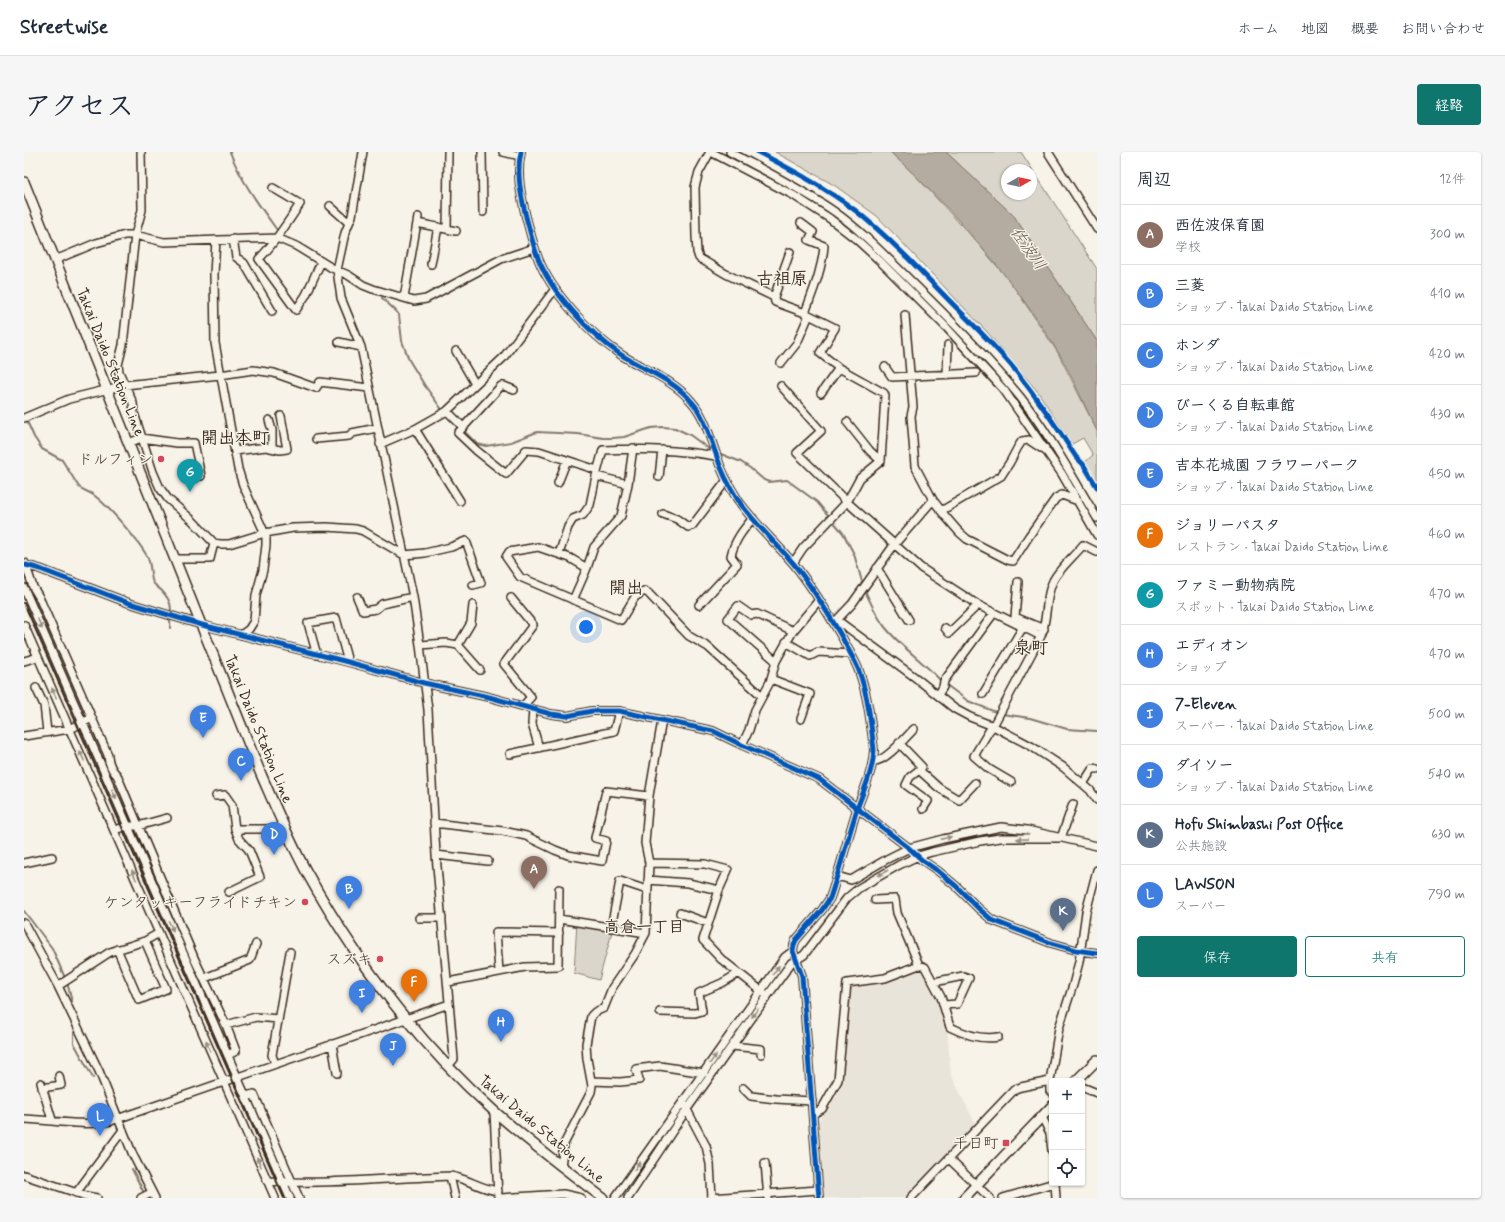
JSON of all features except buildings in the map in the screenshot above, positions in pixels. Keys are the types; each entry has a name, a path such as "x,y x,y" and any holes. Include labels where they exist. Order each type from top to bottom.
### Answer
{"main road":[{"name":"Takai Daido Station Line","path":"24,182 260,772 306,870 341,931 405,1019 448,1066 494,1111 603,1198"},
{"path":"1079,1078 1097,1060"},
{"path":"964,1198 1049,1109"}],"street":[{"path":"141,152 142,210 136,235 123,345 118,365 119,372 133,403 134,413 141,438 153,472 160,488 168,499 192,520 214,543 220,544 229,544 265,533 293,528 327,527 356,529 363,531 404,555 425,553 451,547 466,541 481,583 473,585"},
{"path":"362,152 352,216 345,233 337,270 341,298 361,347 413,597 420,645 428,710 436,855 454,1059 448,1066"},
{"path":"446,229 448,152"},
{"path":"482,152 483,212"},
{"path":"503,152 521,154 519,175 523,203 534,248 545,274 555,289 574,313 619,353 674,384 685,394 702,414 716,456 738,499 793,563 835,621 859,671 866,695 874,760 830,898 822,910 796,940 793,951 802,976 818,1194 712,1198 710,1164 706,1146 682,1102"},
{"path":"774,297 726,274 699,258 696,236 695,187 699,172 710,152 793,196 829,218 856,238 942,323 1004,390 1045,448 1097,535"},
{"path":"730,152 835,212 869,239 931,300 987,359 1021,399 1050,442 1097,518"},
{"path":"1048,152 1097,229"},
{"path":"273,188 300,204 277,238 271,243 259,259 296,310 306,295 321,262"},
{"path":"330,206 349,223"},
{"path":"404,298 418,220 456,231"},
{"path":"781,363 797,343 823,260 824,246 809,240 813,232 801,223"},
{"path":"434,261 438,227"},
{"path":"55,260 110,239 125,235 136,235 164,242 277,238 296,246 321,262 348,275 364,285 414,301 426,299 501,259 534,248"},
{"path":"233,239 236,256 244,263 272,311"},
{"path":"216,240 214,274 215,343 220,375 243,485 265,533 266,545 263,570 256,595 254,622 249,629 241,635"},
{"path":"790,252 774,297 775,302 807,314 835,328 820,354 839,368 884,393 885,396 881,460 860,478 847,502 803,548 793,563"},
{"path":"380,444 415,429 447,411 503,358 555,289"},
{"path":"905,316 913,407 911,416 915,466 933,500 959,532 968,539 1008,560 1013,561 1056,498 1062,495 1078,501"},
{"path":"339,342 361,347"},
{"path":"947,375 948,345"},
{"path":"456,351 475,384"},
{"path":"885,367 892,377 976,373"},
{"path":"821,393 839,368"},
{"path":"26,418 69,399 125,385 253,370 274,373 316,388 320,382 369,388"},
{"path":"514,390 501,386 458,433 477,451 506,474 526,450 539,451 567,460 628,484"},
{"path":"781,386 821,431 797,453 847,502 921,568 978,605 1023,627 1042,632"},
{"path":"447,411 463,427"},
{"path":"235,451 266,447 280,450 287,449 281,416"},
{"path":"269,420 272,430 272,448"},
{"path":"847,422 870,451 881,460"},
{"path":"316,439 349,436 352,433 377,428"},
{"path":"415,429 460,501"},
{"path":"129,443 141,438 177,443 194,443 201,476"},
{"path":"941,511 1001,476 1022,441 1029,440 1041,448 1045,448"},
{"path":"559,554 568,527 573,519 583,515 590,505 602,450 633,448 695,452 716,456"},
{"path":"573,600 587,568 594,547 621,516 628,484 633,448"},
{"path":"658,477 662,450"},
{"path":"558,483 567,460"},
{"path":"663,514 677,519 688,527 692,526 727,480"},
{"path":"149,494 160,488"},
{"path":"835,621 852,604 894,545 933,500"},
{"path":"699,605 737,564 731,556 733,547 753,518"},
{"path":"175,559 210,559 214,543"},
{"path":"1011,782 989,769 974,756 993,726 1042,632 1053,580 1084,545 1097,552"},
{"path":"587,568 570,558 538,547 509,552 506,557 520,578 621,620 635,597 644,591 648,592 689,636 708,647 762,696"},
{"path":"25,563 129,603 202,625 424,683 568,716 592,711 618,711 713,731 815,777 909,848 956,886 992,920 1051,943 1097,954"},
{"path":"25,563 33,587 39,597 92,718 108,755 108,759 114,772 118,775 138,826 198,966 226,1025 236,1051 228,1055"},
{"path":"877,568 909,620"},
{"path":"1018,582 1015,617 1042,632"},
{"path":"24,588 290,1198"},
{"path":"357,597 363,611 376,609 382,604 413,597"},
{"path":"511,598 533,625 504,664 531,697 523,706"},
{"path":"742,745 749,730 755,710 771,679 776,661 786,642 793,631 819,600"},
{"path":"458,645 471,623 473,605"},
{"path":"945,628 949,633 978,605"},
{"path":"776,661 728,619 738,606 751,615 757,614 793,631"},
{"path":"938,695 944,687 944,681 994,613"},
{"path":"317,655 308,622 336,618 348,662"},
{"path":"835,621 916,678 955,709 993,726 1031,746 1063,767 1083,784 1097,800"},
{"path":"24,625 275,1198"},
{"path":"983,694 1023,627"},
{"path":"786,642 810,656 818,652 851,654"},
{"path":"420,645 446,643 458,645 480,670"},
{"path":"24,661 38,658"},
{"path":"771,679 810,694 801,719"},
{"path":"36,688 44,705 47,732"},
{"path":"533,709 532,724 538,748"},
{"path":"510,754 614,731 618,711"},
{"path":"24,736 70,729 92,718"},
{"path":"562,1166 564,1144 591,1092 586,1044 591,1016 595,1012 604,1008 612,988 635,954 646,933 649,863 645,844 649,796 662,720"},
{"path":"874,760 876,761 881,759 914,729"},
{"path":"899,743 922,767 910,777 906,785 928,801 923,809"},
{"path":"1083,784 1093,768 1097,769"},
{"path":"919,770 939,788 959,800 975,782"},
{"path":"434,823 503,831 526,836 568,855 602,861 606,841 595,838 606,791 649,796"},
{"path":"216,796 225,795 232,804 235,829 239,839 249,850 260,877 229,892"},
{"path":"1061,838 1073,804"},
{"path":"114,830 128,826 138,826 167,818"},
{"path":"837,876 851,880 909,848 943,839 1001,827 1027,830 1097,846"},
{"path":"235,829 286,829"},
{"path":"628,1198 687,1109 790,963 804,955 848,898 859,888 883,873 918,856 980,841 1000,838 1061,838"},
{"path":"436,855 488,860"},
{"path":"24,863 52,857"},
{"path":"649,863 705,864 728,870 719,890 702,940 721,959 768,995"},
{"path":"1051,1078 1059,1028 1074,985 1081,950 1086,912 1097,870"},
{"path":"648,880 688,883 719,890"},
{"path":"611,928 620,881 648,890"},
{"path":"448,982 500,971 558,966 559,889"},
{"path":"875,900 895,900 897,913 919,965"},
{"path":"680,913 708,923"},
{"path":"419,918 442,918"},
{"path":"559,919 646,933"},
{"path":"24,923 64,983 120,1119 123,1130 153,1195 140,1198"},
{"path":"500,971 496,932 559,933"},
{"path":"64,983 110,952 145,941 159,933"},
{"path":"117,949 139,1000 166,989 145,941"},
{"path":"205,978 250,960 256,944"},
{"path":"615,1198 784,958 793,951"},
{"path":"274,1064 272,1055 290,952"},
{"path":"813,1114 822,1109 838,1080 846,983 885,978 919,965 925,967 934,982 944,1005 950,1027 959,1032 992,1038 998,1037"},
{"path":"660,1012 695,1013 702,1011 699,993 722,983 739,973"},
{"path":"934,982 963,976 969,978 957,1004 944,1005"},
{"path":"24,1119 99,1124 120,1119 449,1004"},
{"path":"226,1025 256,1017 278,1019"},
{"path":"332,1044 337,1073"},
{"path":"732,1046 761,1049 761,1054"},
{"path":"591,1082 620,1082 639,1080 636,1070 660,1066 704,1072"},
{"path":"52,1120 41,1086 60,1085 59,1076"},
{"path":"911,1198 1015,1089 1049,1081"},
{"path":"743,1088 751,1096 812,1101"},
{"path":"1085,1088 1097,1093"},
{"path":"246,1096 254,1094 299,1198"},
{"path":"494,1111 499,1196"},
{"path":"1042,1116 1050,1133 1052,1150"},
{"path":"76,1193 123,1130"},
{"path":"948,1159 990,1198"},
{"path":"765,1163 768,1196"},
{"path":"24,1175 76,1193 97,1198"},
{"path":"267,1181 364,1181 450,1176 456,1177 499,1196 563,1194 581,1198"},
{"path":"450,1176 455,1198"},
{"path":"1003,1198 1049,1185"},
{"path":"1055,1186 1056,1198"}],"shaded area":[{"path":"775,152 890,152 914,174 1010,281 1058,353 1097,431 1097,484 1085,462 1093,455 1083,438 1072,444 1038,392 988,333 877,216 834,185"},
{"path":"946,152 1021,152 1029,164 1001,164 1001,200 1037,200 1037,177 1097,269 1097,341 1014,216"},
{"path":"577,921 613,928 599,980 574,973"},
{"path":"919,968 925,971 942,1006 947,1026 951,1075 976,1125 906,1198 824,1198 818,1121 840,1089 845,1053 850,985"}],"water":[{"name":"佐波川","path":"890,152 946,152 1014,216 1097,341 1097,431 1074,381 1058,352 1022,298 959,221 914,174"}],"waterway":[{"path":"230,152 245,183 277,230"},
{"path":"382,298 399,315 402,341 409,360 443,411"},
{"path":"26,419 34,437 42,449 62,460 79,487 95,496 108,508 143,549 150,565 153,582 169,600 171,608 170,628"},
{"path":"463,430 477,444 486,446 511,442 537,432 578,434 613,438 624,437 651,428 663,427 675,428 690,435 709,449"},
{"path":"721,454 741,462 764,480 769,482 787,480 817,502 843,533 854,554 863,585"},
{"path":"865,591 876,614 885,627 941,681"},
{"path":"945,684 968,701 998,713"},
{"path":"1002,714 1030,718 1067,729 1097,731"},
{"path":"24,911 52,948 65,978"},
{"path":"67,982 72,1002"},
{"path":"74,1032 74,1043 93,1078"},
{"path":"132,1169 145,1195"}],"railway":[{"path":"24,603 284,1198"}],"cycle path":[{"path":"521,152 519,176 526,217 538,258 552,285 584,324 608,346 629,360 658,375 676,387 692,402 703,420 720,466 738,500 751,517 793,563 813,590 843,639 857,667 865,690 874,750 870,773 857,809 830,898 822,910 796,940 793,951 802,976 819,1198"},
{"path":"758,152 845,203 878,230 909,260 988,340 1015,370 1047,413 1076,457 1083,464 1097,487"},
{"path":"26,565 129,603 202,625 424,683 489,697 551,714 567,716 592,711 619,711 713,731 819,779 938,871 992,920 1051,943 1076,950 1097,953"}],"place":[{"name":"ドルフィン","path":"161,459"},
{"name":"ファミー動物病院","path":"190,492"},
{"name":"吉本花城園 フラワーパーク","path":"203,738"},
{"name":"ホンダ","path":"241,781"},
{"name":"びーくる自転車館","path":"274,855"},
{"name":"西佐波保育園","path":"534,889"},
{"name":"ケンタッキーフライドチキン","path":"305,902"},
{"name":"三菱","path":"349,909"},
{"name":"Hofu Shimbashi Post Office","path":"1063,931"},
{"name":"スズキ","path":"380,959"},
{"name":"ジョリーパスタ","path":"414,1002"},
{"name":"7-Eleven","path":"362,1013"},
{"name":"エディオン","path":"501,1042"},
{"name":"ダイソー","path":"393,1066"},
{"name":"LAWSON","path":"100,1136"},
{"name":"千日町","path":"1006,1143"}],"district":[{"name":"古祖原","path":"782,278"},
{"name":"開出本町","path":"235,437"},
{"name":"開出","path":"626,587"},
{"name":"泉町","path":"1031,647"},
{"name":"高倉一丁目","path":"644,926"}]}
